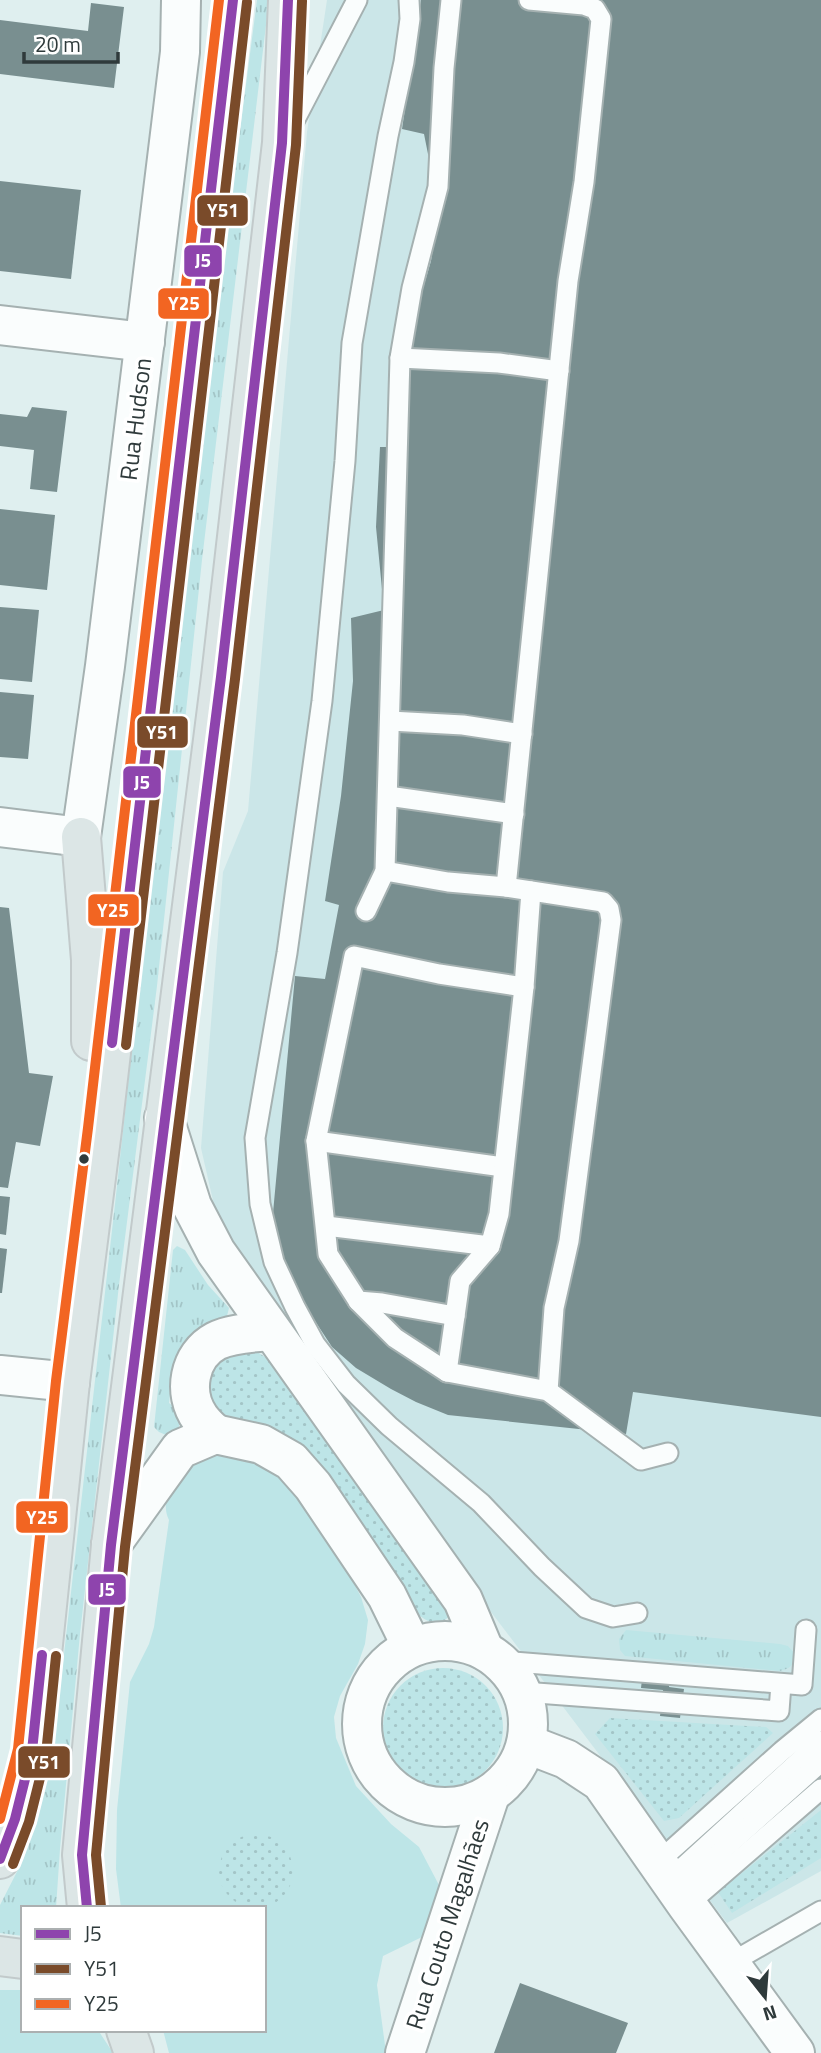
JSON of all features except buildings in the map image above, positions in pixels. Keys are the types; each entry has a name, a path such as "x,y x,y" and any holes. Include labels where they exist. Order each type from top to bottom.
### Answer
{"main road":[{"path":"0,1859 16,1819 32,1751 70,1381 102,1130 233,0"},
{"path":"87,1906 82,1855 111,1545 221,677 282,143 290,1"},
{"path":"82,837 92,960 90,1078 102,1130"},
{"path":"0,1956 21,1959"},
{"path":"127,2032 134,2053"}],"street":[{"name":"Rua Hudson","path":"82,837 180,52 181,0"},
{"path":"0,325 145,342"},
{"path":"0,827 82,837"},
{"path":"164,1118 192,1206 216,1252 463,1601 493,1656 513,1675 523,1692 529,1718 527,1744 519,1764 506,1781 489,1795 464,1806 437,1808 410,1800 387,1785 371,1763 362,1737 362,1710 372,1684 389,1662 412,1647 436,1641 461,1642 493,1656"},
{"path":"270,1331 233,1335 202,1350 193,1364 190,1380 191,1396 198,1416 215,1434 261,1444 291,1461 313,1486 387,1595 412,1647"},
{"path":"0,1375 70,1381"},
{"path":"111,1545 180,1449 215,1434"},
{"path":"527,1744 566,1759 601,1782 795,2053"},
{"name":"Rua Couto Magalhães","path":"405,2053 489,1795"}],"lane":[{"path":"282,143 357,0"},
{"path":"409,0 410,19 404,62 387,136 352,344 345,461 322,701 287,953 255,1138 260,1204 274,1262 295,1307 315,1344 346,1384 388,1426 481,1503 542,1567 586,1608 613,1616 637,1613"},
{"path":"366,911 385,871 400,358 412,288 439,187 444,68 451,0"},
{"path":"506,887 568,281 584,182 601,19 595,9 584,5 529,0"},
{"path":"400,358 499,363 559,371"},
{"path":"390,721 463,724 522,734"},
{"path":"388,796 514,814"},
{"path":"385,871 603,902 609,909 611,920 569,1241 554,1308 548,1391"},
{"path":"447,1372 460,1281 490,1246 499,1214 524,987 531,891"},
{"path":"524,987 439,974 354,956 316,1141 328,1254 358,1301 395,1338 447,1372 548,1391 641,1460 668,1453"},
{"path":"316,1141 503,1167"},
{"path":"326,1226 490,1246"},
{"path":"358,1301 455,1316"},
{"path":"493,1656 802,1685 806,1630"},
{"path":"523,1692 779,1710 781,1684"},
{"path":"673,1885 782,1751 821,1719"},
{"path":"673,1885 821,1741"},
{"path":"673,1885 821,1762"},
{"path":"673,1885 821,1789"},
{"path":"729,1964 821,1911"}],"shaded area":[{"path":"327,0 821,0 821,1871 727,1923 460,1571 250,1273 214,1205 201,1148 223,872 248,811 307,132"}],"green space":[{"path":"257,0 269,0 202,560 157,986 119,1285 80,1634 56,1906 21,1906 21,1936 0,1933 0,1905 24,1858 52,1760 192,499"},
{"path":"177,1246 185,1250 208,1285 229,1308 226,1320 173,1373 169,1403 183,1413 178,1429 166,1435 154,1427 173,1250"},
{"path":"240,1349 257,1352 270,1360 449,1609 450,1616 435,1623 420,1616 318,1469 250,1423 227,1416 214,1407 203,1379 205,1371"},
{"path":"216,1454 241,1454 286,1474 346,1568 361,1597 368,1620 365,1644 358,1664 340,1696 334,1717 336,1738 356,1786 391,1824 419,1847 440,1887 432,1926 422,1937 383,1956 377,1985 386,2053 169,2053 164,2032 266,2032 266,1906 121,1906 116,1869 117,1810 130,1682 149,1644 154,1627 169,1520 166,1499 180,1465"},
{"path":"626,1630 780,1644 788,1646 795,1658 791,1666 780,1671 625,1656 620,1650 619,1639"},
{"path":"443,1668 466,1672 486,1685 499,1705 503,1728 499,1751 486,1771 466,1784 443,1788 420,1784 400,1771 387,1751 383,1728 387,1705 400,1685 420,1672"},
{"path":"610,1718 766,1727 773,1733 679,1818 664,1821 595,1734"},
{"path":"821,1810 821,1858 732,1913 718,1892"},
{"path":"249,1834 263,1834 277,1840 287,1850 293,1864 293,1878 287,1892 277,1902 266,1907 244,1906 235,1902 225,1892 219,1878 219,1864 225,1850 235,1840"},
{"path":"0,1990 21,1990 21,2032 99,2032 113,2053 0,2053"}],"transit line":[{"name":"Y25","path":"0,1819 18,1749 56,1381 88,1128 219,0"},
{"name":"J5","path":"112,1043 233,0"},
{"name":"J5","path":"87,1906 82,1855 111,1545 221,677 282,143 288,0"},
{"name":"Y51","path":"101,1906 96,1855 125,1547 235,679 296,145 302,1"},
{"name":"Y51","path":"126,1045 247,2"},
{"name":"J5","path":"0,1859 15,1819 32,1751 42,1655"},
{"name":"Y51","path":"13,1864 29,1822 46,1754 56,1656"}]}
